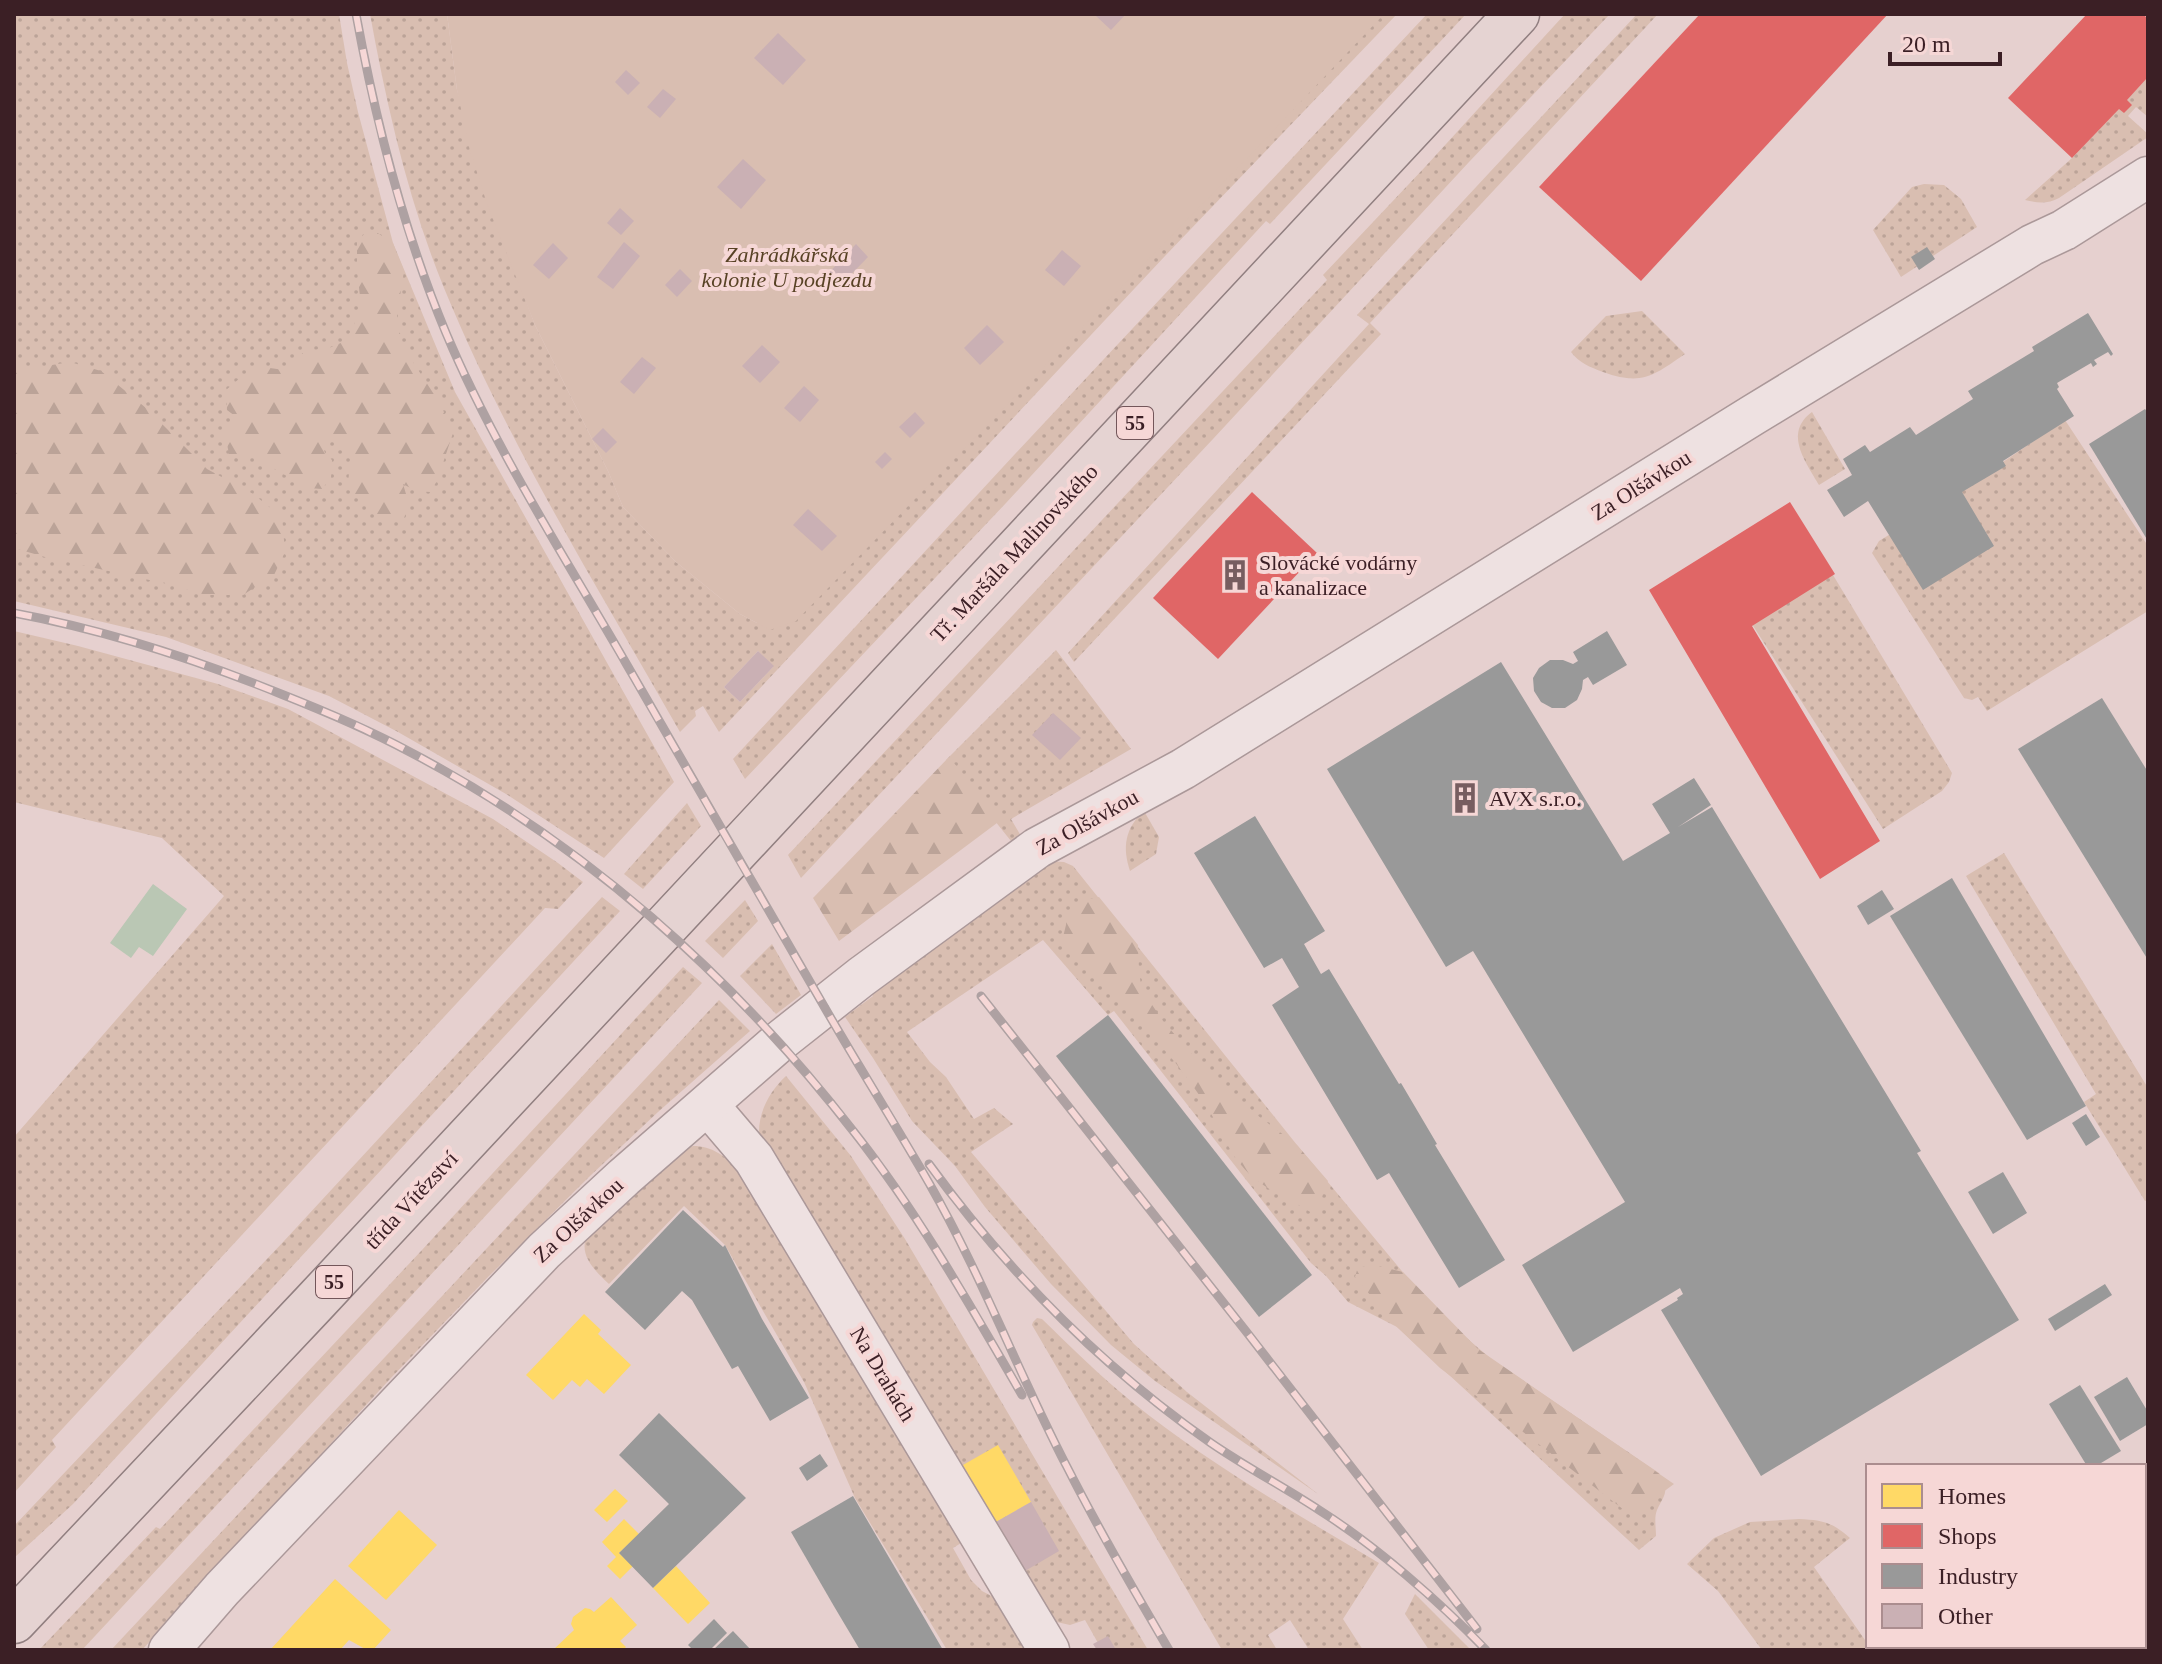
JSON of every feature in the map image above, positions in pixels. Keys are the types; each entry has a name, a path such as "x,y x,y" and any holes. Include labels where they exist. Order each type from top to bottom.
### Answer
{"main road":[{"name":"Tř. Maršála Malinovského","path":"707,881 1517,14"},
{"name":"třída Vítězství","path":"14,1621 707,881"}],"street":[{"name":"Za Olšávkou","path":"169,1650 222,1589 544,1251 624,1177 824,1005 1037,848 1183,769 1753,415 2148,177"},
{"name":"Na Drahách","path":"708,1105 754,1159 1049,1650"}],"green space":[{"path":"14,14 339,14 358,112 393,243 455,392 674,782 604,858 506,794 329,696 166,637 14,601"},
{"path":"370,14 447,14 457,90 520,285 535,325 623,507 676,562 740,614 757,623 1350,14 1397,14 1165,256 719,732 703,706 695,711 696,716 680,732 555,514 469,346 420,221 391,118","holes":["758,651 773,667 740,702 724,687"]},
{"name":"Zahrádkářská kolonie U podjezdu","path":"447,14 1384,14 796,621 770,630 740,614 676,562 623,507 535,325 487,204 469,147 457,90"},
{"path":"1427,14 1466,14 1270,224 1266,221 1006,503 745,779 733,759"},
{"path":"1565,14 1610,14 801,878 788,855 1327,280 1323,275"},
{"path":"1637,14 1658,14 1370,323 1381,334 1074,662 1068,653 1369,324 1357,315"},
{"path":"2148,77 2148,117 2136,107 2128,116 2148,137 2059,198 2042,202 2025,200 2072,158"},
{"path":"1944,185 1961,199 1977,227 1901,277 1873,230 1912,187"},
{"path":"376,232 393,243 404,271 397,315 402,345 454,430 437,481 430,492 416,491 403,484 409,504 403,521 383,521 348,486 350,459 341,439 330,437 322,444 332,460 331,478 322,489 308,488 255,458 229,454 225,434 239,419 227,410 226,390 240,378 263,367 284,370 305,351 329,348 343,342 352,330 361,305 357,242 365,233"},
{"path":"1642,311 1685,354 1655,373 1628,378 1589,366 1571,352 1606,316"},
{"path":"70,362 101,371 146,408 207,469 253,494 282,517 285,552 274,575 243,595 206,595 14,548 14,363 34,368"},
{"path":"1812,412 1845,469 1819,485 1803,457 1798,438 1803,420"},
{"path":"2065,420 2148,546 2148,611 1987,711 1978,697 1972,700 1964,698 1872,553 1879,541"},
{"path":"1830,570 1952,773 1942,791 1883,829 1750,621"},
{"path":"14,631 218,684 288,709 493,819 583,882 558,909 545,908 52,1440 56,1447 14,1493 14,1137 224,896 162,838 14,802"},
{"path":"1056,650 1131,749 1011,819 1021,836 1011,841 946,760"},
{"path":"949,757 1000,819 839,941 813,898"},
{"path":"687,803 701,826 643,889 624,874"},
{"path":"1144,811 1159,837 1156,854 1130,871 1126,854 1127,838"},
{"path":"2004,853 2148,1088 2148,1200 2145,1201 2084,1102 2096,1094 1966,876"},
{"path":"1048,861 1073,866 1297,1145 1448,1322 1490,1358 1659,1473 1665,1492 1656,1513 1656,1536 1639,1550 1397,1327 1348,1302 1311,1263 1114,1011 1108,1015 1043,940 907,1032 946,1077 974,1119 994,1108 1013,1124 971,1152 1134,1344 1187,1392 1318,1494 1155,1381 1111,1345 1051,1284 985,1207 955,1166 912,1121 845,1017 873,996 870,991"},
{"path":"602,897 620,911 73,1504 14,1558 14,1526 284,1241"},
{"path":"1099,897 1138,945 1142,990 1163,1021 1195,1058 1257,1115 1297,1145 1328,1181 1318,1207 1312,1213 1249,1174 1231,1152 1204,1103 1176,1064 1073,952 1063,937 1068,917 1079,901"},
{"path":"745,900 758,921 723,958 705,941"},
{"path":"772,944 801,995 776,1014 740,976"},
{"path":"683,967 702,983 82,1650 39,1650 156,1527 160,1529"},
{"path":"719,1000 750,1031 658,1112 488,1277 389,1380 142,1650 111,1650"},
{"path":"786,1076 851,1156 905,1239 1148,1650 1102,1650 1085,1620 1070,1625 1052,1621 759,1135 766,1102"},
{"path":"693,1146 718,1153 738,1169 966,1540 953,1548 971,1580 982,1591 1001,1601 1033,1650 947,1650 855,1498 804,1382 725,1245 684,1206 609,1284 588,1261 585,1247 589,1232"},
{"path":"1374,1265 1403,1272 1478,1349 1674,1484 1651,1501 1637,1520 1440,1368 1397,1327 1355,1277 1358,1267"},
{"path":"1037,1318 1042,1319 1097,1372 1161,1425 1253,1487 1379,1563 1343,1619 1363,1650 1309,1650 1290,1620 1268,1635 1277,1650 1222,1650 1032,1325"},
{"path":"1814,1520 1838,1528 1850,1538 1814,1567 1866,1641 1866,1648 1872,1650 1762,1650 1718,1591 1687,1564 1714,1538 1750,1522"},
{"path":"1415,1594 1471,1650 1429,1650 1405,1614"}],"shaded area":[{"path":"153,884 187,909 153,956 139,947 131,958 110,943"}],"building: Homes":[{"path":"584,1314 601,1330 598,1334 631,1365 604,1394 587,1379 580,1387 572,1380 553,1400 526,1375"},
{"path":"998,1445 1031,1502 996,1522 963,1465"},
{"path":"615,1489 628,1501 607,1522 594,1510"},
{"path":"399,1510 437,1545 386,1600 348,1566"},
{"path":"624,1519 639,1534 619,1553 633,1566 620,1579 607,1566 616,1557 602,1542"},
{"path":"676,1566 710,1603 688,1624 653,1588"},
{"path":"335,1579 391,1630 373,1650 349,1640 340,1650 270,1650"},
{"path":"611,1597 637,1625 620,1641 626,1647 623,1650 553,1650 574,1630 571,1624 573,1617 585,1608 594,1612"}],"building: Shops":[{"path":"1700,14 1888,14 1641,281 1539,187"},
{"path":"2087,14 2143,14 2148,19 2148,77 2127,100 2132,105 2124,113 2119,109 2072,158 2008,98"},
{"name":"Slovácké vodárny a kanalizace","path":"1252,492 1317,553 1218,659 1153,598"},
{"path":"1790,502 1835,574 1752,626 1880,841 1820,879 1649,590"}],"building: Industry":[{"path":"1927,247 1935,259 1919,270 1911,257"},
{"path":"2088,313 2113,354 2111,356 2108,352 2094,360 2097,364 2093,367 2091,363 2057,383 2057,389 2074,416 2003,461 2006,466 1962,492 1994,546 1923,590 1868,501 1844,517 1827,490 1852,475 1843,459 1865,445 1870,452 1910,427 1916,435 1973,399 1968,391 2034,351 2032,347"},
{"path":"2145,409 2148,413 2148,541 2089,444"},
{"path":"1607,631 1627,665 1593,685 1588,677 1583,680 1577,700 1565,708 1552,708 1541,702 1534,691 1533,678 1539,668 1550,660 1573,664 1578,661 1573,652"},
{"path":"1501,662 1623,861 1670,833 1652,804 1694,778 1711,805 1678,827 1712,807 1921,1151 1917,1153 2019,1320 1761,1476 1661,1310 1678,1300 1683,1294 1680,1288 1573,1352 1522,1265 1625,1202 1473,951 1446,967 1327,769"},
{"path":"2102,698 2148,772 2148,960 2018,749"},
{"path":"1255,816 1325,931 1304,944 1321,974 1329,969 1401,1083 1505,1260 1459,1288 1389,1173 1377,1180 1272,1005 1299,987 1282,958 1264,968 1194,853"},
{"path":"1952,878 2086,1106 2027,1140 1890,916"},
{"path":"1882,890 1894,909 1868,925 1857,906"},
{"path":"1108,1015 1312,1275 1259,1317 1056,1056"},
{"path":"2086,1114 2100,1137 2086,1146 2072,1123"},
{"path":"2003,1172 2027,1213 1993,1234 1968,1192"},
{"path":"683,1210 723,1247 725,1245 762,1319 809,1398 770,1421 738,1366 732,1369 692,1300 682,1291 645,1330 605,1292"},
{"path":"2105,1284 2112,1295 2055,1331 2048,1319"},
{"path":"2127,1377 2148,1412 2148,1424 2120,1441 2094,1397"},
{"path":"2080,1385 2121,1451 2099,1464 2086,1464 2049,1404"},
{"path":"659,1413 746,1498 653,1588 619,1553 669,1504 619,1455"},
{"path":"820,1454 828,1466 807,1481 799,1468"},
{"path":"853,1496 943,1650 860,1650 835,1608 791,1532"},
{"path":"714,1619 727,1633 710,1650 693,1650 688,1645"},
{"path":"733,1631 751,1650 713,1650"}],"building: Other":[{"path":"1126,14 1111,30 1096,16"},
{"path":"778,33 806,60 783,85 754,58"},
{"path":"626,70 640,83 628,95 615,82"},
{"path":"663,89 676,99 660,118 647,107"},
{"path":"743,159 766,180 741,209 717,187"},
{"path":"620,208 634,221 621,235 607,223"},
{"path":"624,242 640,256 613,289 597,277"},
{"path":"553,243 568,258 549,279 533,265"},
{"path":"856,244 868,257 836,290 824,278"},
{"path":"1062,250 1081,266 1064,286 1045,270"},
{"path":"680,269 692,281 677,297 665,285"},
{"path":"987,325 1004,342 980,365 964,348"},
{"path":"762,345 780,362 760,383 742,366"},
{"path":"642,357 656,368 634,394 620,382"},
{"path":"804,386 819,400 800,422 784,408"},
{"path":"915,412 925,423 910,438 899,427"},
{"path":"603,428 617,442 606,453 592,439"},
{"path":"885,452 892,459 882,469 875,462"},
{"path":"808,509 837,536 822,551 793,525"},
{"path":"758,651 774,666 740,702 724,687"},
{"path":"1053,713 1081,738 1060,760 1032,735"},
{"path":"1031,1502 1059,1551 1025,1571 996,1522"},
{"path":"1108,1636 1116,1650 1097,1650 1093,1644"}],"railway":[{"path":"356,14 372,95 404,216 431,294 465,376 555,543 948,1217 1066,1465 1169,1650"},
{"path":"14,613 82,628 183,657 377,735 472,787 535,827 594,871 706,967 808,1075 900,1195 1022,1395"},
{"path":"981,996 1477,1629"},
{"path":"929,1164 991,1242 1094,1350 1211,1443 1363,1540 1428,1594 1486,1650"}],"place":[{"name":"Slovácké vodárny a kanalizace","path":"1235,575"},
{"name":"AVX s.r.o.","path":"1465,798"}]}
